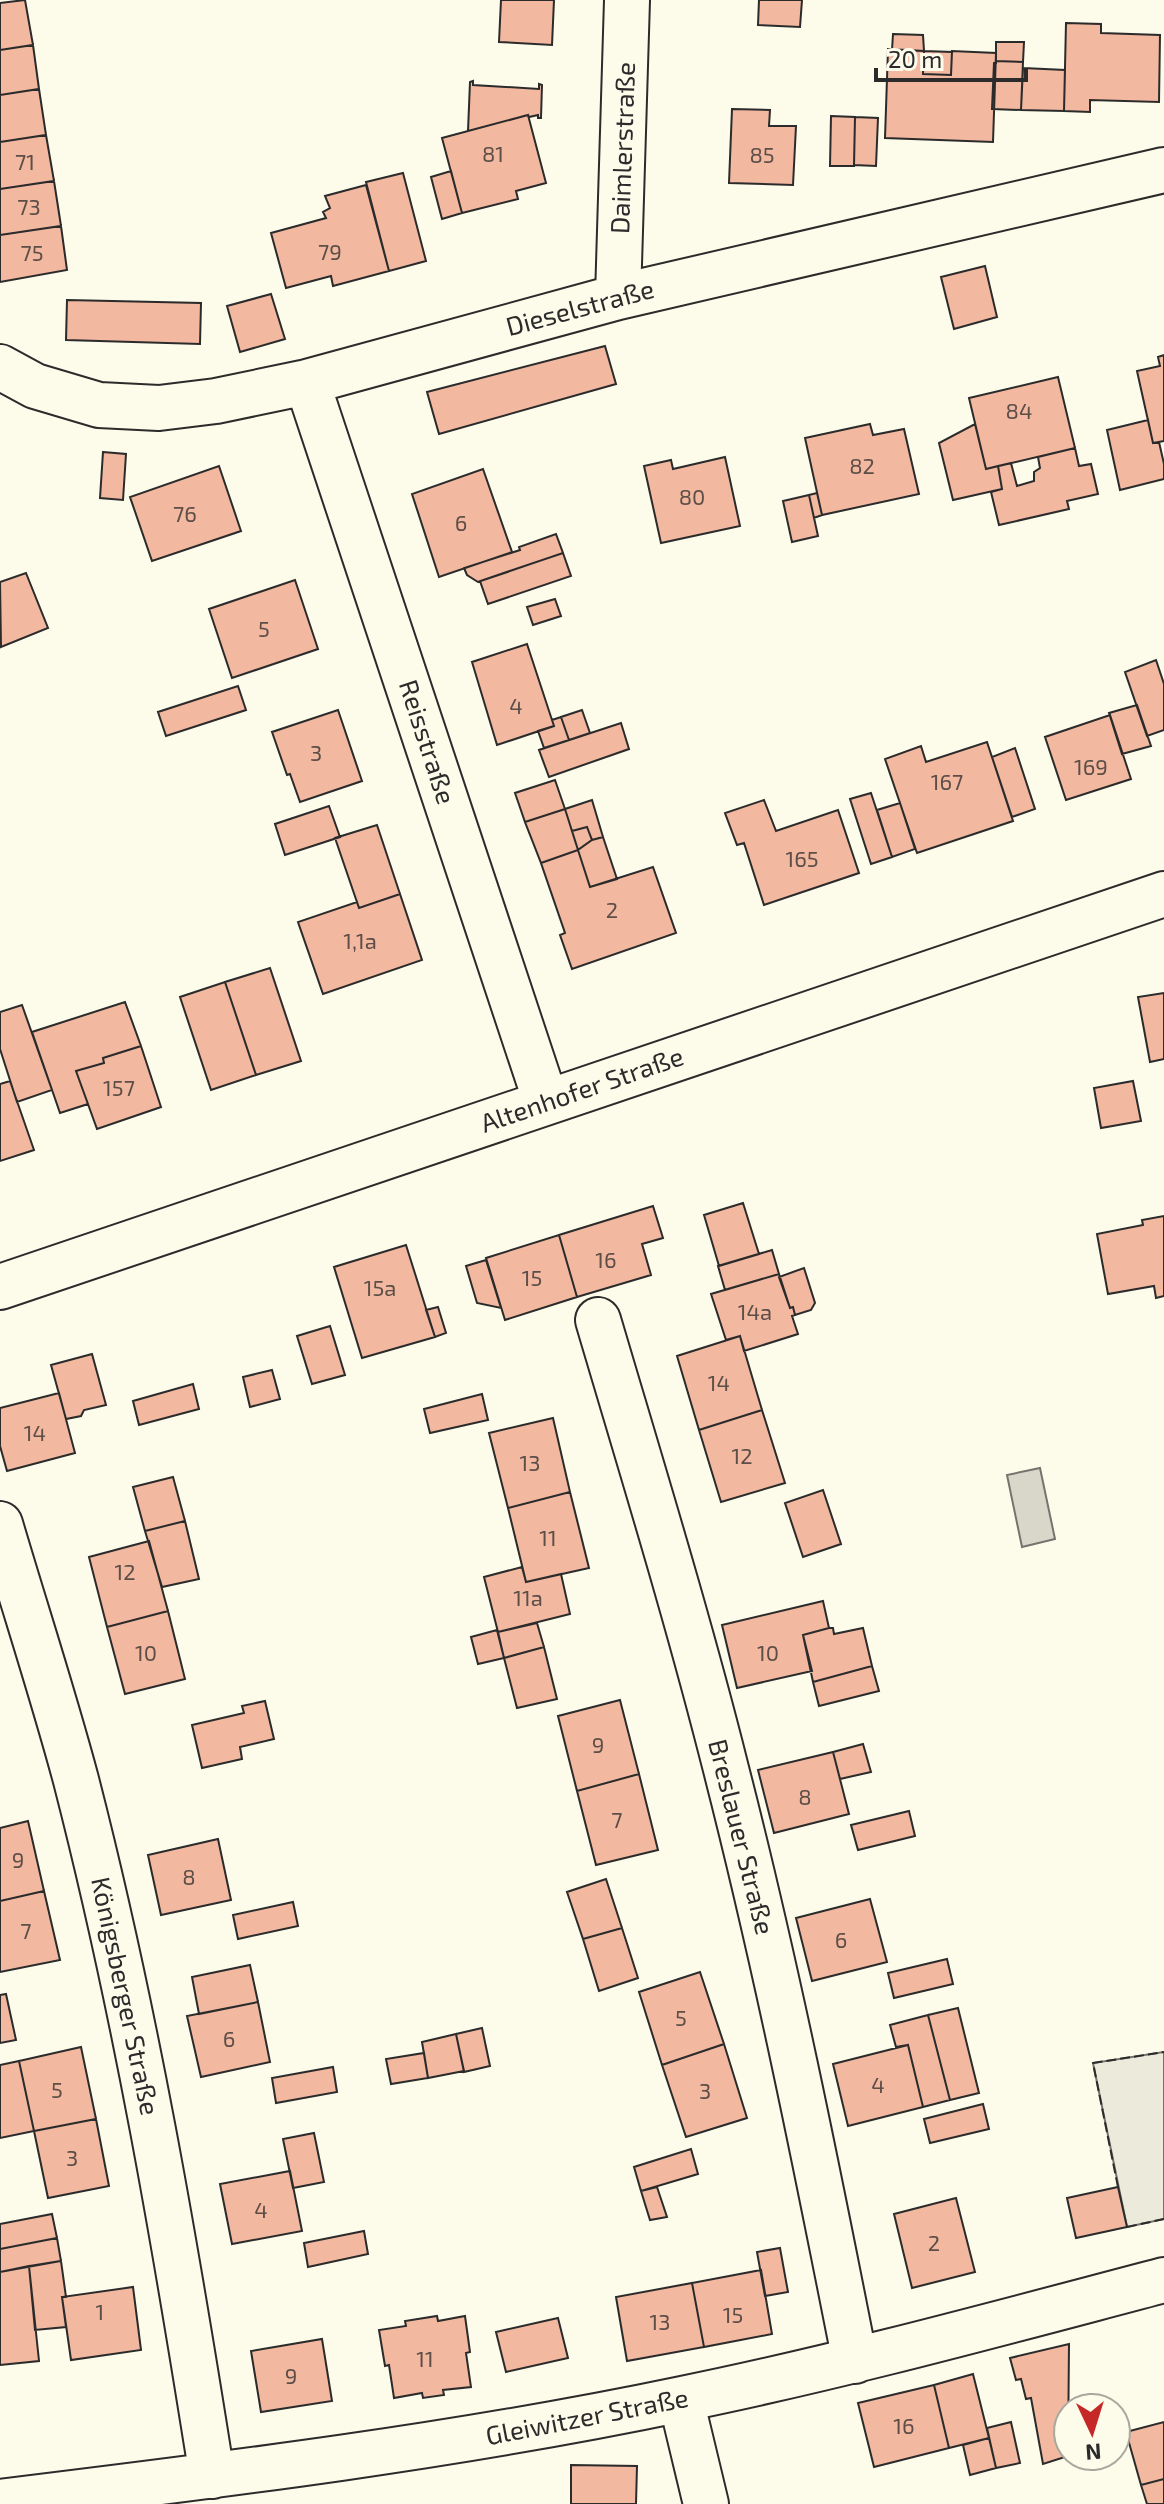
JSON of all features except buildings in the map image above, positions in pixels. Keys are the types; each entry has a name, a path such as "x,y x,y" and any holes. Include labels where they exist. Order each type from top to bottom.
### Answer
{"street":[{"name":"Daimlerstraße","path":"618,297 627,0"},
{"name":"Dieselstraße","path":"0,367 35,386 99,405 159,408 216,401 307,382 618,297 1164,170"},
{"name":"Reisstraße","path":"307,382 546,1102"},
{"name":"Altenhofer Straße","path":"0,1287 1164,894"},
{"name":"Breslauer Straße","path":"598,1320 726,1769 799,2087 855,2361"},
{"name":"Königsberger Straße","path":"0,1524 75,1778 113,1937 158,2150 212,2476"},
{"name":"Gleiwitzer Straße","path":"0,2502 336,2461 681,2400 855,2361 1164,2280"},
{"path":"681,2400 706,2504"}],"shaded area":[{"path":"1040,1468 1055,1539 1022,1547 1007,1475"},
{"path":"1164,2052 1164,2219 1127,2227 1093,2063"}],"fence":[{"path":"1118,2187 1093,2063 1164,2052"},
{"path":"1127,2227 1164,2219"}]}
